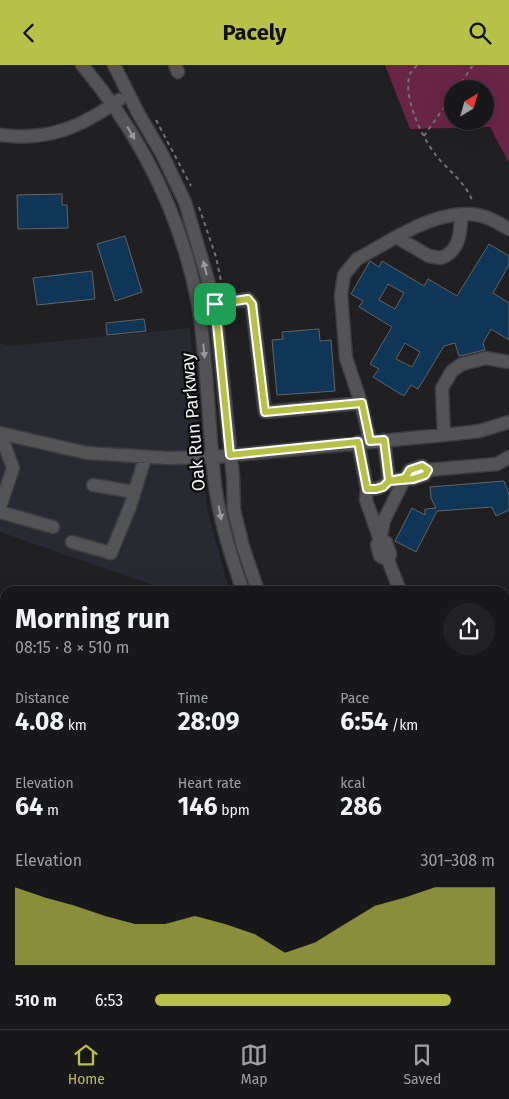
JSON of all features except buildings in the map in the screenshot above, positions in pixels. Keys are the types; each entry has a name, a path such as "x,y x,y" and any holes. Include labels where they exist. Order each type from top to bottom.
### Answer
{"street":[{"name":"Oak Run Parkway","path":"82,65 114,104 162,187 186,250 201,325 220,516 241,586"},
{"name":"Oak Run Parkway","path":"114,65 186,202 215,304 234,510 243,547 256,586"},
{"path":"0,135 28,137 59,132 91,119 128,94"},
{"path":"398,237 429,256 441,258 452,252 458,241 461,231 461,214"},
{"path":"380,540 366,500 362,403 346,358 341,295 342,281 347,268 357,259 441,216 477,215 491,219 509,229"},
{"path":"215,304 248,299 252,304 265,412 362,403"},
{"path":"444,435 442,388 452,371 462,364 486,358 509,362"},
{"path":"0,433 87,453 145,457 213,457 480,431 509,422"},
{"path":"0,433 13,468 0,507"},
{"path":"384,440 389,481"},
{"path":"72,542 111,553 145,457"},
{"path":"367,489 383,487 389,481 405,478 413,479 425,475 428,470 498,463 509,457"},
{"path":"380,540 384,520 405,478"},
{"path":"93,485 134,492"},
{"path":"0,512 52,527"},
{"path":"380,540 386,542 390,553 388,560 398,586"}],"path":[{"path":"417,65 410,75 409,100 424,136 434,153 470,193 477,215"},
{"path":"463,80 472,65"},
{"path":"424,136 444,107"}],"shaded area":[{"path":"385,65 509,65 509,163 492,130 494,130 494,80 444,80 444,128 410,129"},
{"path":"190,328 198,442 208,512 228,586 157,586 0,532 0,343 11,346"}],"route":[{"path":"215,304 230,455 358,442 367,489 383,487 389,481 405,478 410,470 422,466 428,470 425,475 413,479 405,478 389,481 384,440 370,441 362,403 265,412 263,409 252,304 248,299 215,304"}]}
